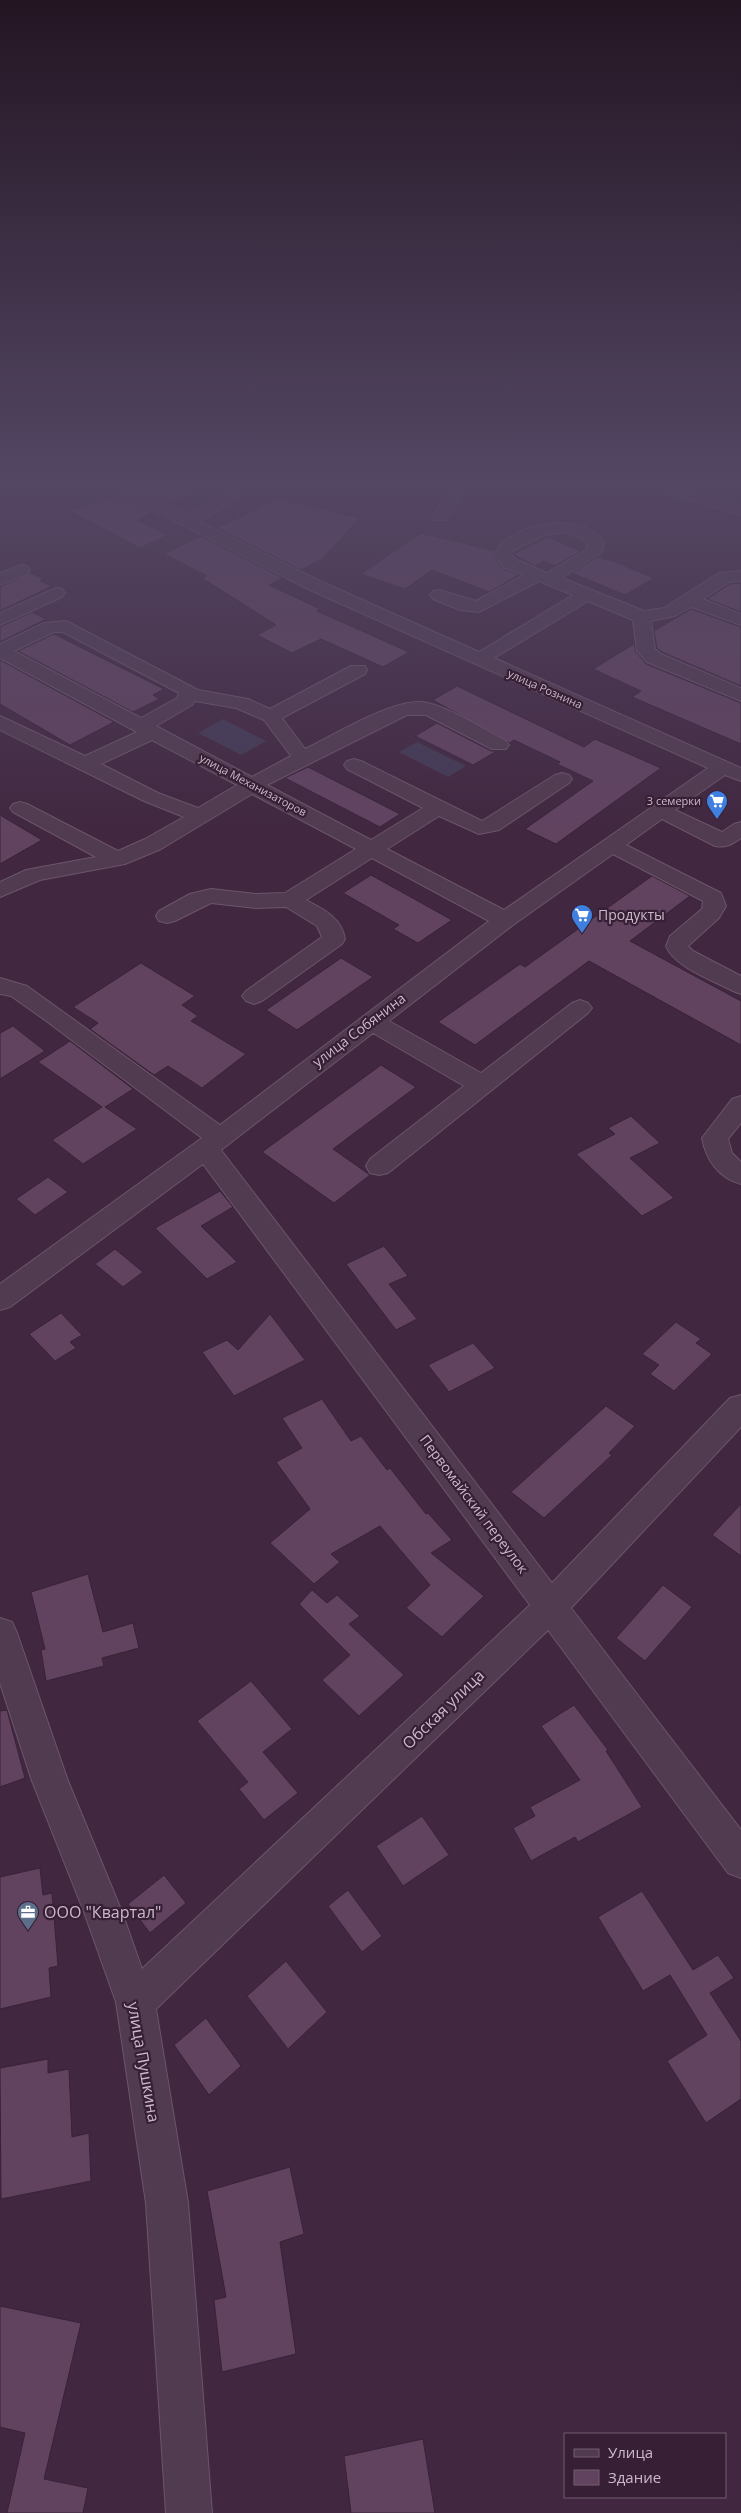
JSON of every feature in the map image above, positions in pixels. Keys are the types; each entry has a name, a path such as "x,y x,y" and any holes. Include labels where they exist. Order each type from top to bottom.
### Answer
{"street":[{"path":"0,620 43,599"},
{"name":"улица Рознина","path":"345,599 732,771"},
{"path":"451,599 466,606 479,607 496,599"},
{"path":"479,660 578,599"},
{"path":"600,599 642,617 669,612 690,600 741,620"},
{"path":"642,617 646,651 654,658 741,695"},
{"path":"0,651 50,627 66,626 184,687 189,694 241,703 271,716 302,758"},
{"name":"улица Механизаторов","path":"0,651 254,784 506,920"},
{"path":"271,716 358,670"},
{"path":"85,764 147,729 185,701 189,694"},
{"path":"0,890 48,871 117,859 153,844 254,784 394,713 413,708 433,711 499,745"},
{"path":"0,722 151,798 200,816"},
{"path":"354,765 472,826 486,828 492,826 562,779"},
{"name":"улица Собянина","path":"0,1299 213,1143 506,920 661,811 732,771"},
{"path":"20,808 117,859"},
{"path":"167,916 198,899 211,896 256,901 290,900 436,808"},
{"path":"661,811 732,845 741,828"},
{"path":"22,865 54,861 86,844"},
{"path":"612,845 713,898 715,906 711,913 678,941 676,946 685,956 741,986"},
{"path":"254,996 334,939 335,931 330,924 290,900"},
{"name":"Первомайский переулок","path":"0,986 19,991 53,1014 213,1143 551,1606 741,1860"},
{"path":"378,1166 580,1008"},
{"path":"371,1021 482,1085"},
{"path":"741,1104 715,1138 716,1150 722,1160 741,1175"},
{"name":"Обская улица","path":"135,2002 551,1606 741,1406"},
{"name":"улица Пушкина","path":"0,1633 50,1781 103,1912 135,2002 167,2203 189,2513"}],"shaded area":[{"path":"223,719 266,741 241,755 198,733"},
{"path":"417,742 466,766 448,777 399,752"}],"building":[{"path":"0,599 24,599 0,611"},
{"path":"235,599 299,599 320,609 317,611 409,652 383,667 321,639 292,653 257,635 276,625"},
{"path":"708,599 741,599 741,612"},
{"path":"691,609 741,627 741,686 662,652 657,648 654,631"},
{"path":"32,612 46,619 0,642 0,627"},
{"path":"54,634 164,689 153,695 159,699 133,712 18,651"},
{"path":"634,644 636,652 646,664 741,703 741,744 632,697 641,691 593,669"},
{"path":"0,660 114,722 70,745 0,704"},
{"path":"457,686 584,747 595,739 661,768 556,844 525,829 593,781 557,764 560,762 514,740 510,743 433,700"},
{"path":"437,723 491,751 497,751 473,765 415,736"},
{"path":"308,767 400,814 380,827 285,778"},
{"path":"0,815 42,840 0,864"},
{"path":"371,875 452,920 418,943 393,929 399,925 343,893"},
{"path":"652,876 690,896 630,941 741,1001 741,1045 589,961 475,1045 438,1022 520,964 525,967"},
{"path":"341,958 373,977 297,1030 266,1010"},
{"path":"141,963 195,996 182,1005 198,1016 191,1021 246,1054 202,1088 168,1066 154,1075 90,1029 98,1023 73,1007"},
{"path":"13,1026 45,1051 0,1079 0,1033"},
{"path":"70,1041 133,1089 105,1107 137,1129 83,1164 52,1140 102,1107 38,1062"},
{"path":"381,1065 416,1087 333,1149 370,1175 334,1203 262,1152"},
{"path":"631,1116 660,1143 630,1158 674,1198 642,1216 576,1154 615,1134 608,1128"},
{"path":"48,1177 68,1192 35,1215 16,1199"},
{"path":"220,1191 233,1207 201,1226 237,1262 207,1279 155,1228"},
{"path":"384,1246 408,1276 389,1284 417,1319 396,1330 346,1264"},
{"path":"115,1249 143,1272 123,1287 95,1264"},
{"path":"61,1313 82,1335 70,1342 76,1348 55,1361 29,1334"},
{"path":"270,1314 305,1360 234,1396 202,1352 227,1340 238,1350"},
{"path":"676,1322 701,1339 696,1343 712,1354 674,1391 650,1374 659,1365 642,1354"},
{"path":"473,1343 495,1368 449,1392 428,1365"},
{"path":"322,1399 351,1441 361,1436 387,1470 390,1468 426,1514 428,1513 452,1540 431,1553 484,1596 442,1637 406,1608 430,1585 380,1526 331,1554 340,1562 314,1584 270,1543 310,1509 276,1462 302,1448 282,1418"},
{"path":"606,1406 635,1426 609,1453 612,1455 544,1518 511,1492"},
{"path":"741,1504 741,1556 712,1535"},
{"path":"88,1574 103,1632 133,1623 139,1648 102,1658 104,1666 46,1681 41,1650 45,1649 31,1592"},
{"path":"663,1585 692,1607 645,1661 616,1638"},
{"path":"312,1590 327,1603 337,1595 360,1616 349,1624 404,1675 359,1716 322,1680 350,1655 299,1604"},
{"path":"251,1681 292,1729 263,1752 298,1793 264,1820 239,1789 248,1782 197,1721"},
{"path":"574,1705 608,1750 606,1751 642,1807 578,1842 575,1837 531,1861 513,1828 535,1816 530,1807 580,1780 541,1726"},
{"path":"7,1710 25,1778 0,1787 0,1711"},
{"path":"422,1816 449,1855 403,1886 376,1846"},
{"name":"ООО \"Квартал\"","path":"40,1868 43,1895 52,1893 58,1966 49,1968 51,1997 0,2009 0,1877"},
{"path":"164,1875 186,1903 150,1933 128,1904"},
{"path":"348,1890 382,1936 362,1952 328,1906"},
{"path":"642,1891 693,1970 718,1955 734,1978 710,1993 741,2041 741,2099 706,2123 667,2061 707,2035 670,1975 643,1991 598,1917"},
{"path":"286,1961 327,2012 288,2049 247,1996"},
{"path":"206,2018 241,2066 209,2095 174,2045"},
{"path":"48,2059 48,2073 69,2069 72,2137 89,2133 91,2181 1,2199 0,2068"},
{"path":"290,2167 304,2234 280,2242 296,2354 222,2372 214,2300 226,2297 207,2191"},
{"path":"0,2306 81,2323 44,2479 88,2488 83,2513 7,2513 25,2433 0,2427"},
{"path":"423,2439 435,2513 351,2513 344,2456"}],"place":[{"name":"3 семерки","path":"717,820"},
{"name":"Продукты","path":"582,934"},
{"name":"ООО \"Квартал\"","path":"28,1931"}]}
